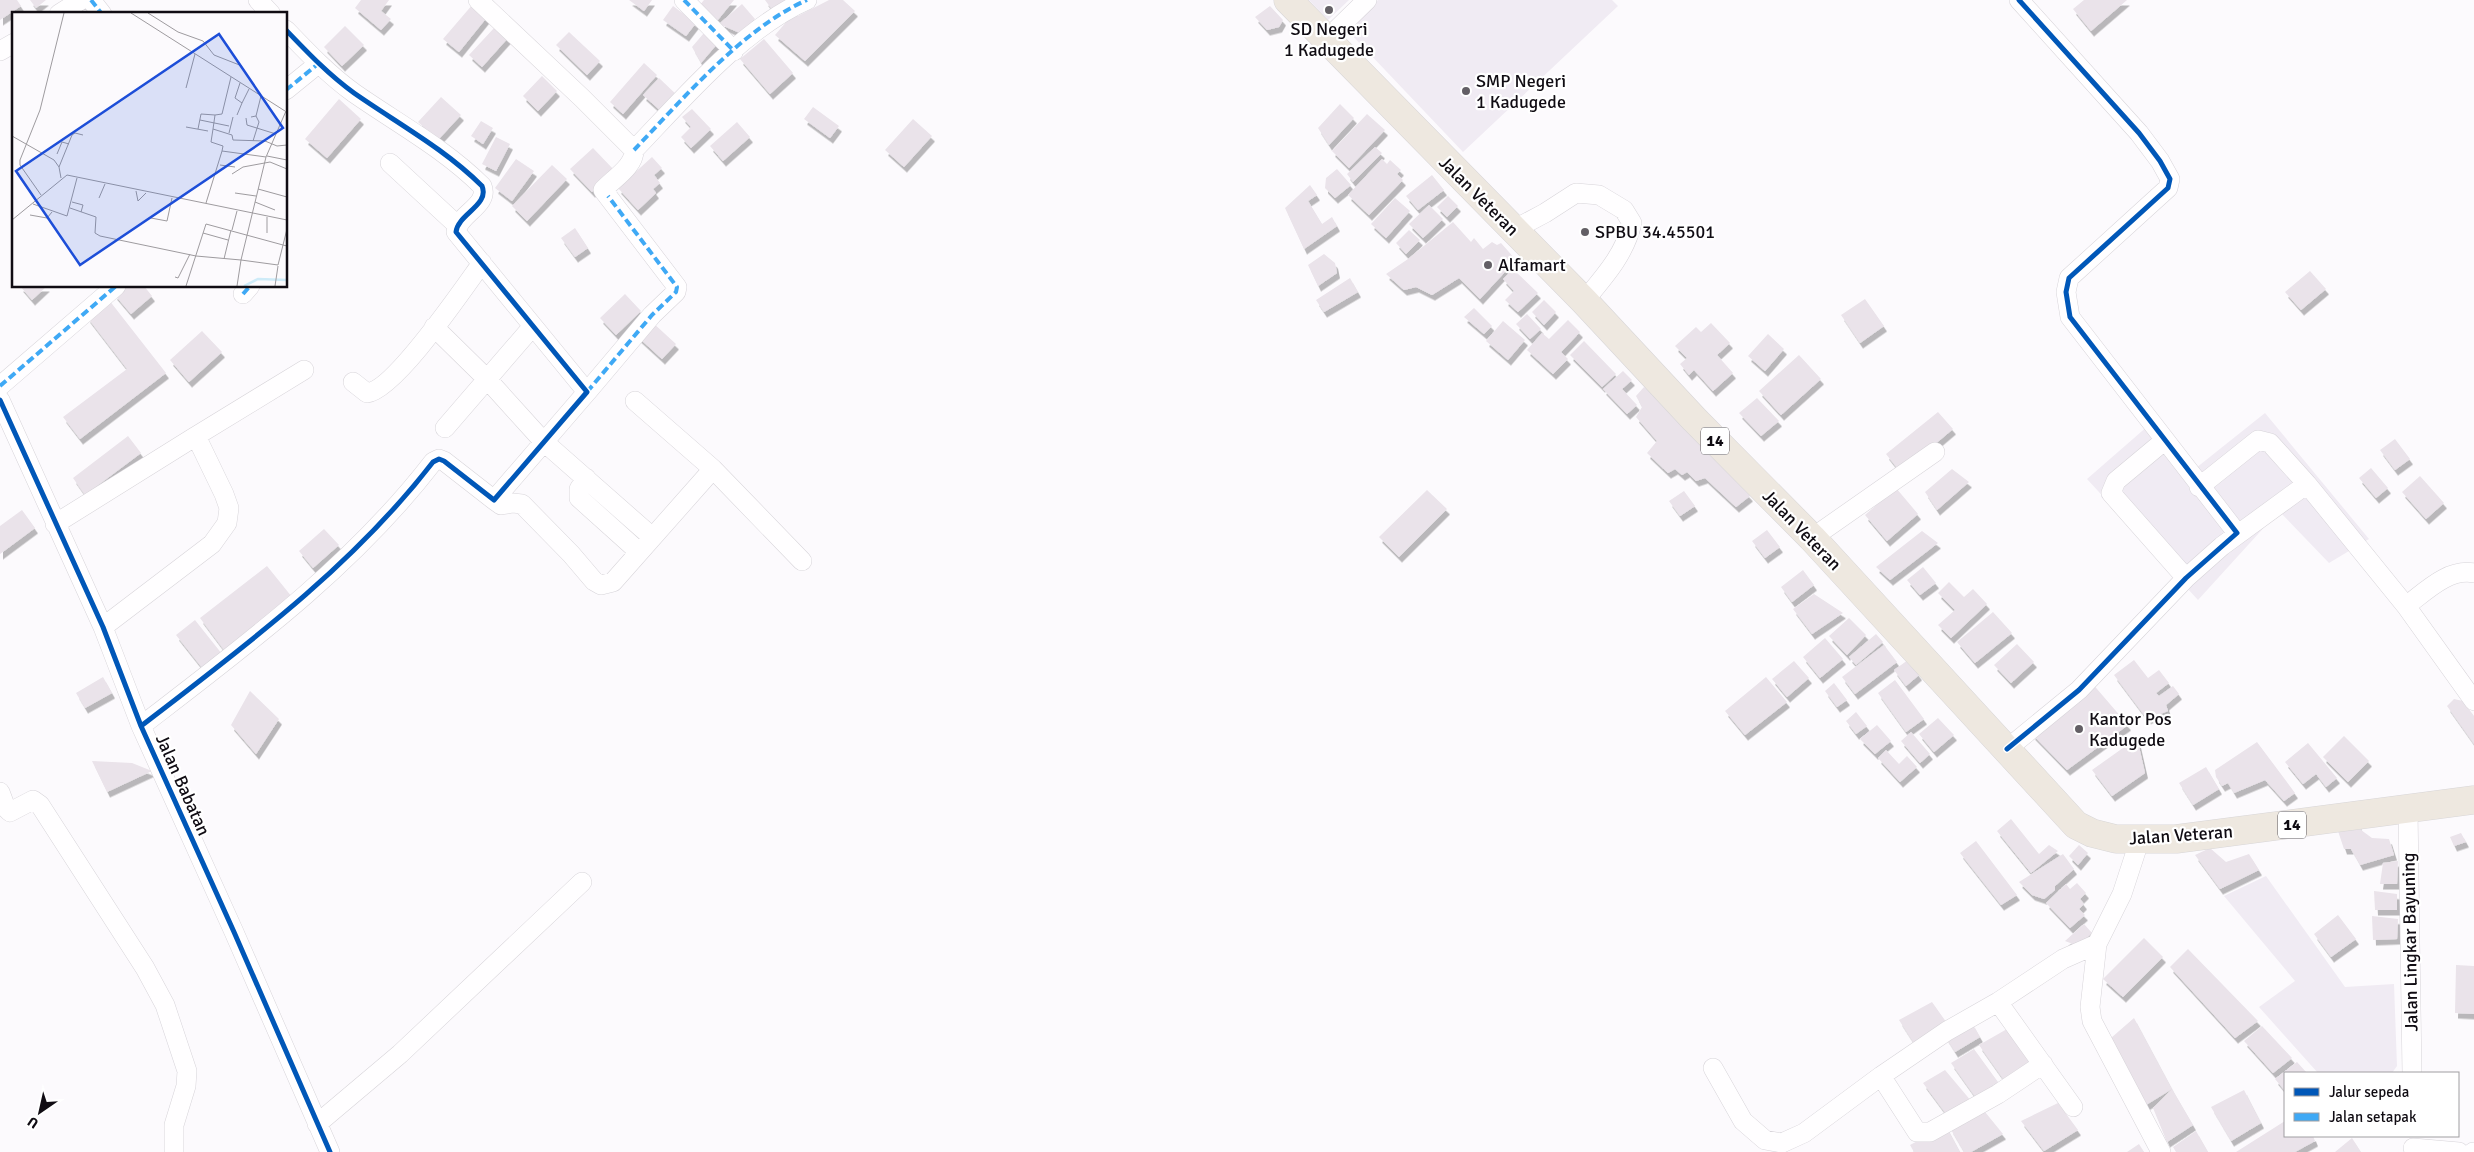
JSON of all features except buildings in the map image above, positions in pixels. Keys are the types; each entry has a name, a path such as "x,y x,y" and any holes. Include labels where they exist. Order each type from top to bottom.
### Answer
{"highway":[{"name":"Jalan Veteran","path":"1288,0 1584,301 1694,419 1812,538 2076,826 2104,837 2159,839 2408,810"},
{"name":"14","path":"2408,810 2474,800"}],"street":[{"path":"91,0 100,12"},
{"path":"258,0 269,12"},
{"path":"478,0 634,150"},
{"path":"684,0 734,51"},
{"path":"494,500 652,315 676,292 677,287 598,195 628,165 634,150 704,77 790,7 807,0"},
{"path":"1326,40 1367,0"},
{"path":"2019,0 2139,133 2160,161 2170,179 2168,188 2069,278 2066,292 2070,317 2199,487 2237,533"},
{"path":"288,32 318,64 352,92 436,148 482,186 484,192 480,201 457,225 456,232 587,392"},
{"path":"0,51 12,43"},
{"path":"288,88 318,64"},
{"path":"390,163 457,225"},
{"path":"1513,230 1545,213 1576,193 1599,195 1624,210 1632,223 1628,241 1612,268 1584,301"},
{"path":"353,382 367,393 375,392 395,375 482,263"},
{"path":"0,386 114,288"},
{"path":"445,428 486,378 533,326"},
{"path":"434,327 486,378 543,441 651,536"},
{"path":"55,524 304,370"},
{"name":"Jalan Babatan","path":"0,400 103,627 141,726 330,1152"},
{"path":"635,401 712,469 802,561"},
{"path":"103,627 212,544 227,523 229,508 196,436"},
{"path":"2199,487 2258,440 2270,443 2307,484 2406,606 2474,701"},
{"path":"2164,441 2116,481 2111,493 2186,578"},
{"path":"1812,538 1935,452"},
{"path":"141,726 278,621 382,523 433,462 439,459 501,504 513,502 522,504 571,554 594,581 601,585 613,582 651,536 712,469"},
{"path":"586,478 578,490 579,498 638,551"},
{"path":"2007,749 2079,690 2186,578 2237,533 2307,484"},
{"path":"2406,606 2442,580 2461,573 2474,573"},
{"path":"0,792 6,808 10,812 32,800 40,805 145,968 166,1005 187,1071 186,1086 174,1125 174,1152"},
{"name":"Jalan Lingkar Bayuning","path":"2408,810 2412,1072"},
{"path":"2159,839 2122,894 2097,944 2090,1007 2092,1021 2161,1152"},
{"path":"318,1124 400,1054 582,882"},
{"path":"1714,1068 1743,1121 1765,1140 1782,1143 1804,1133 1880,1076 1947,1032 1998,1002 2063,959 2097,944"},
{"path":"1998,1002 2073,1107"},
{"path":"1880,1076 1917,1132 1930,1132 1998,1094 2043,1064"},
{"path":"2412,1145 2459,1152"}],"shaded area":[{"name":"SD Negeri 1 Kadugede","path":"1309,0 1349,0 1328,20"},
{"name":"SMP Negeri 1 Kadugede","path":"1378,0 1612,0 1618,6 1463,152 1347,30"},
{"path":"2265,413 2369,539 2329,563 2279,511 2198,600 2087,479 2157,418 2196,468"},
{"path":"2266,876 2345,987 2394,984 2397,1066 2393,1072 2317,1072 2259,1007 2295,981 2224,896"}],"marked path":[{"path":"91,0 100,12"},
{"path":"684,0 734,51"},
{"path":"634,150 693,88 737,47 783,12 807,0"},
{"path":"288,88 318,64"},
{"path":"587,392 652,315 676,292 677,287 608,196"},
{"path":"0,386 114,288"},
{"path":"243,294 248,288"}],"cycle path":[{"path":"2007,749 2079,690 2186,578 2237,533 2070,317 2066,292 2069,278 2168,188 2170,179 2160,161 2139,133 2019,0"},
{"path":"141,726 258,635 332,571 368,536 433,462 439,459 444,461 494,500 587,392 456,232 462,220 482,199 482,186 437,148 336,79 288,32"},
{"path":"0,400 103,627 141,726 330,1152"}],"place":[{"name":"SD Negeri 1 Kadugede","path":"1329,10"},
{"name":"SMP Negeri 1 Kadugede","path":"1466,91"},
{"name":"SPBU 34.45501","path":"1585,232"},
{"name":"Alfamart","path":"1488,265"},
{"name":"Kantor Pos Kadugede","path":"2079,729"}]}
